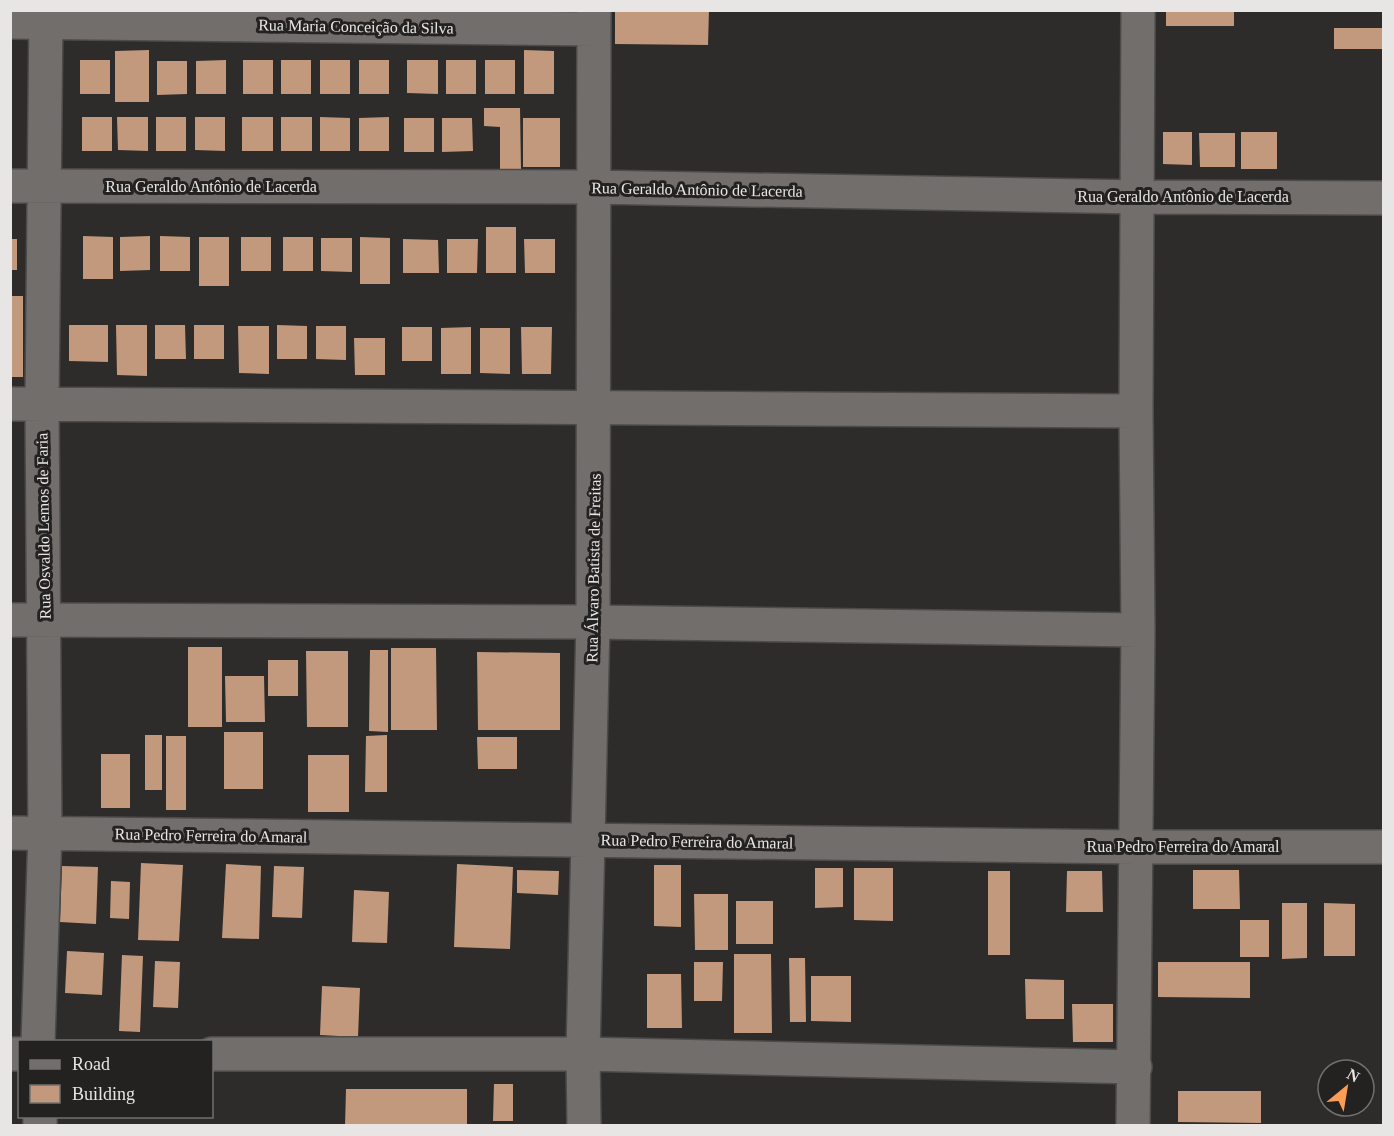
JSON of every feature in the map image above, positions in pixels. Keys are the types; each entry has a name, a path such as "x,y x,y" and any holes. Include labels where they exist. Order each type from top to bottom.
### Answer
{"street":[{"path":"1133,1125 1138,630 1136,411 1138,10"},
{"name":"Rua Maria Conceição da Silva","path":"10,22 46,17 594,20"},
{"name":"Rua Osvaldo Lemos de Faria","path":"38,1040 45,833 44,621 26,404 44,186 46,17"},
{"name":"Rua Álvaro Batista de Freitas","path":"584,1125 583,1054 593,622 594,20"},
{"name":"Rua Geraldo Antônio de Lacerda","path":"10,186 593,187 1138,197 1383,198"},
{"path":"26,404 1136,411"},
{"path":"10,620 593,622 1138,630"},
{"name":"Rua Pedro Ferreira do Amaral","path":"10,833 1136,847 1383,847"},
{"path":"213,1054 583,1054 1135,1067"}],"building":[{"path":"615,10 709,10 708,45 615,44"},
{"path":"1166,11 1234,12 1234,26 1166,26"},
{"path":"1334,28 1384,28 1384,49 1334,49"},
{"path":"149,50 149,102 115,102 115,51"},
{"path":"524,50 554,51 554,94 524,94"},
{"path":"80,60 110,60 110,94 80,94"},
{"path":"226,60 226,94 196,94 196,61"},
{"path":"243,60 273,60 273,94 243,94"},
{"path":"281,60 311,60 311,94 281,94"},
{"path":"320,60 350,60 350,94 320,94"},
{"path":"359,60 389,60 389,94 359,94"},
{"path":"407,60 438,60 438,94 407,93"},
{"path":"446,60 476,60 476,94 446,94"},
{"path":"485,60 515,60 515,94 485,94"},
{"path":"157,61 187,61 187,94 157,95"},
{"path":"484,108 520,108 521,169 500,169 500,127 484,126"},
{"path":"82,117 112,117 112,151 82,151"},
{"path":"117,117 148,117 148,151 118,150"},
{"path":"156,117 186,117 186,151 156,151"},
{"path":"195,117 225,117 225,151 195,150"},
{"path":"242,117 273,117 273,151 242,151"},
{"path":"281,117 312,117 312,151 281,151"},
{"path":"320,117 350,118 350,151 320,151"},
{"path":"389,117 389,151 359,151 359,118"},
{"path":"404,118 434,118 434,152 404,152"},
{"path":"442,118 472,118 473,151 442,152"},
{"path":"523,118 560,118 560,167 523,167"},
{"path":"1163,132 1192,132 1192,165 1163,164"},
{"path":"1241,132 1277,132 1277,169 1241,169"},
{"path":"1199,133 1235,133 1235,167 1200,167"},
{"path":"486,227 516,227 516,273 486,273"},
{"path":"83,236 113,237 113,279 83,279"},
{"path":"150,236 150,270 120,271 120,237"},
{"path":"160,236 190,237 190,271 160,271"},
{"path":"199,237 229,237 229,286 199,286"},
{"path":"241,237 271,237 271,271 241,271"},
{"path":"283,237 313,237 313,271 283,271"},
{"path":"360,237 390,238 390,284 360,284"},
{"path":"321,238 352,238 352,272 321,271"},
{"path":"10,239 17,239 17,270 10,270"},
{"path":"403,239 438,240 439,273 403,273"},
{"path":"447,239 478,239 477,273 447,273"},
{"path":"524,239 555,239 555,273 525,273"},
{"path":"10,296 23,296 23,377 10,377"},
{"path":"69,325 108,325 108,362 69,361"},
{"path":"116,325 147,325 147,376 117,375"},
{"path":"155,325 185,325 186,359 155,359"},
{"path":"194,325 224,325 224,359 194,359"},
{"path":"277,325 307,326 307,359 277,359"},
{"path":"238,326 269,326 269,374 239,373"},
{"path":"316,326 346,326 346,360 316,359"},
{"path":"402,327 432,327 432,361 402,361"},
{"path":"471,327 471,374 441,374 441,328"},
{"path":"521,327 552,327 551,374 522,374"},
{"path":"480,328 510,328 510,374 480,373"},
{"path":"354,338 385,338 385,375 355,375"},
{"path":"188,647 222,647 222,727 188,727"},
{"path":"391,648 436,648 437,730 391,730"},
{"path":"370,650 388,650 388,732 369,731"},
{"path":"306,651 348,651 348,727 307,727"},
{"path":"477,652 560,653 560,730 478,730"},
{"path":"268,660 298,660 298,696 268,696"},
{"path":"225,676 264,676 265,722 226,722"},
{"path":"224,732 263,732 263,789 224,789"},
{"path":"145,735 162,735 162,790 145,790"},
{"path":"387,735 387,792 365,792 366,736"},
{"path":"166,736 186,736 186,810 166,810"},
{"path":"477,737 517,737 517,769 478,769"},
{"path":"101,754 130,754 130,808 101,808"},
{"path":"308,755 349,755 349,812 308,812"},
{"path":"141,863 183,865 179,941 138,940"},
{"path":"226,864 261,866 259,939 222,938"},
{"path":"457,864 513,867 510,949 454,947"},
{"path":"654,865 681,865 681,927 654,926"},
{"path":"62,866 98,867 96,924 60,922"},
{"path":"274,866 304,867 302,918 272,917"},
{"path":"815,868 843,868 843,907 815,908"},
{"path":"854,868 893,868 893,921 854,920"},
{"path":"517,870 559,871 558,895 517,893"},
{"path":"1193,870 1239,870 1240,909 1193,909"},
{"path":"988,871 1010,871 1010,955 988,955"},
{"path":"1067,871 1102,871 1103,912 1066,912"},
{"path":"111,881 130,882 129,919 110,918"},
{"path":"354,890 389,892 387,943 352,942"},
{"path":"694,894 728,894 728,950 695,950"},
{"path":"736,901 773,901 773,944 736,944"},
{"path":"1282,903 1307,903 1307,958 1282,959"},
{"path":"1324,903 1355,904 1355,956 1324,956"},
{"path":"1240,920 1269,920 1269,957 1240,957"},
{"path":"67,951 104,953 102,995 65,993"},
{"path":"734,954 771,954 772,1033 734,1033"},
{"path":"122,955 143,956 140,1032 119,1031"},
{"path":"789,958 805,958 806,1022 790,1022"},
{"path":"155,961 180,962 178,1008 153,1007"},
{"path":"694,962 723,962 722,1001 694,1001"},
{"path":"1158,962 1250,962 1250,998 1158,997"},
{"path":"647,974 681,974 682,1028 647,1028"},
{"path":"811,976 851,976 851,1022 811,1021"},
{"path":"1025,979 1064,980 1064,1019 1026,1019"},
{"path":"322,986 360,988 358,1037 320,1035"},
{"path":"1072,1004 1113,1004 1113,1042 1073,1042"},
{"path":"494,1084 513,1084 513,1121 493,1121"},
{"path":"346,1089 467,1089 467,1126 345,1126"},
{"path":"1178,1091 1261,1091 1261,1123 1178,1122"}]}
